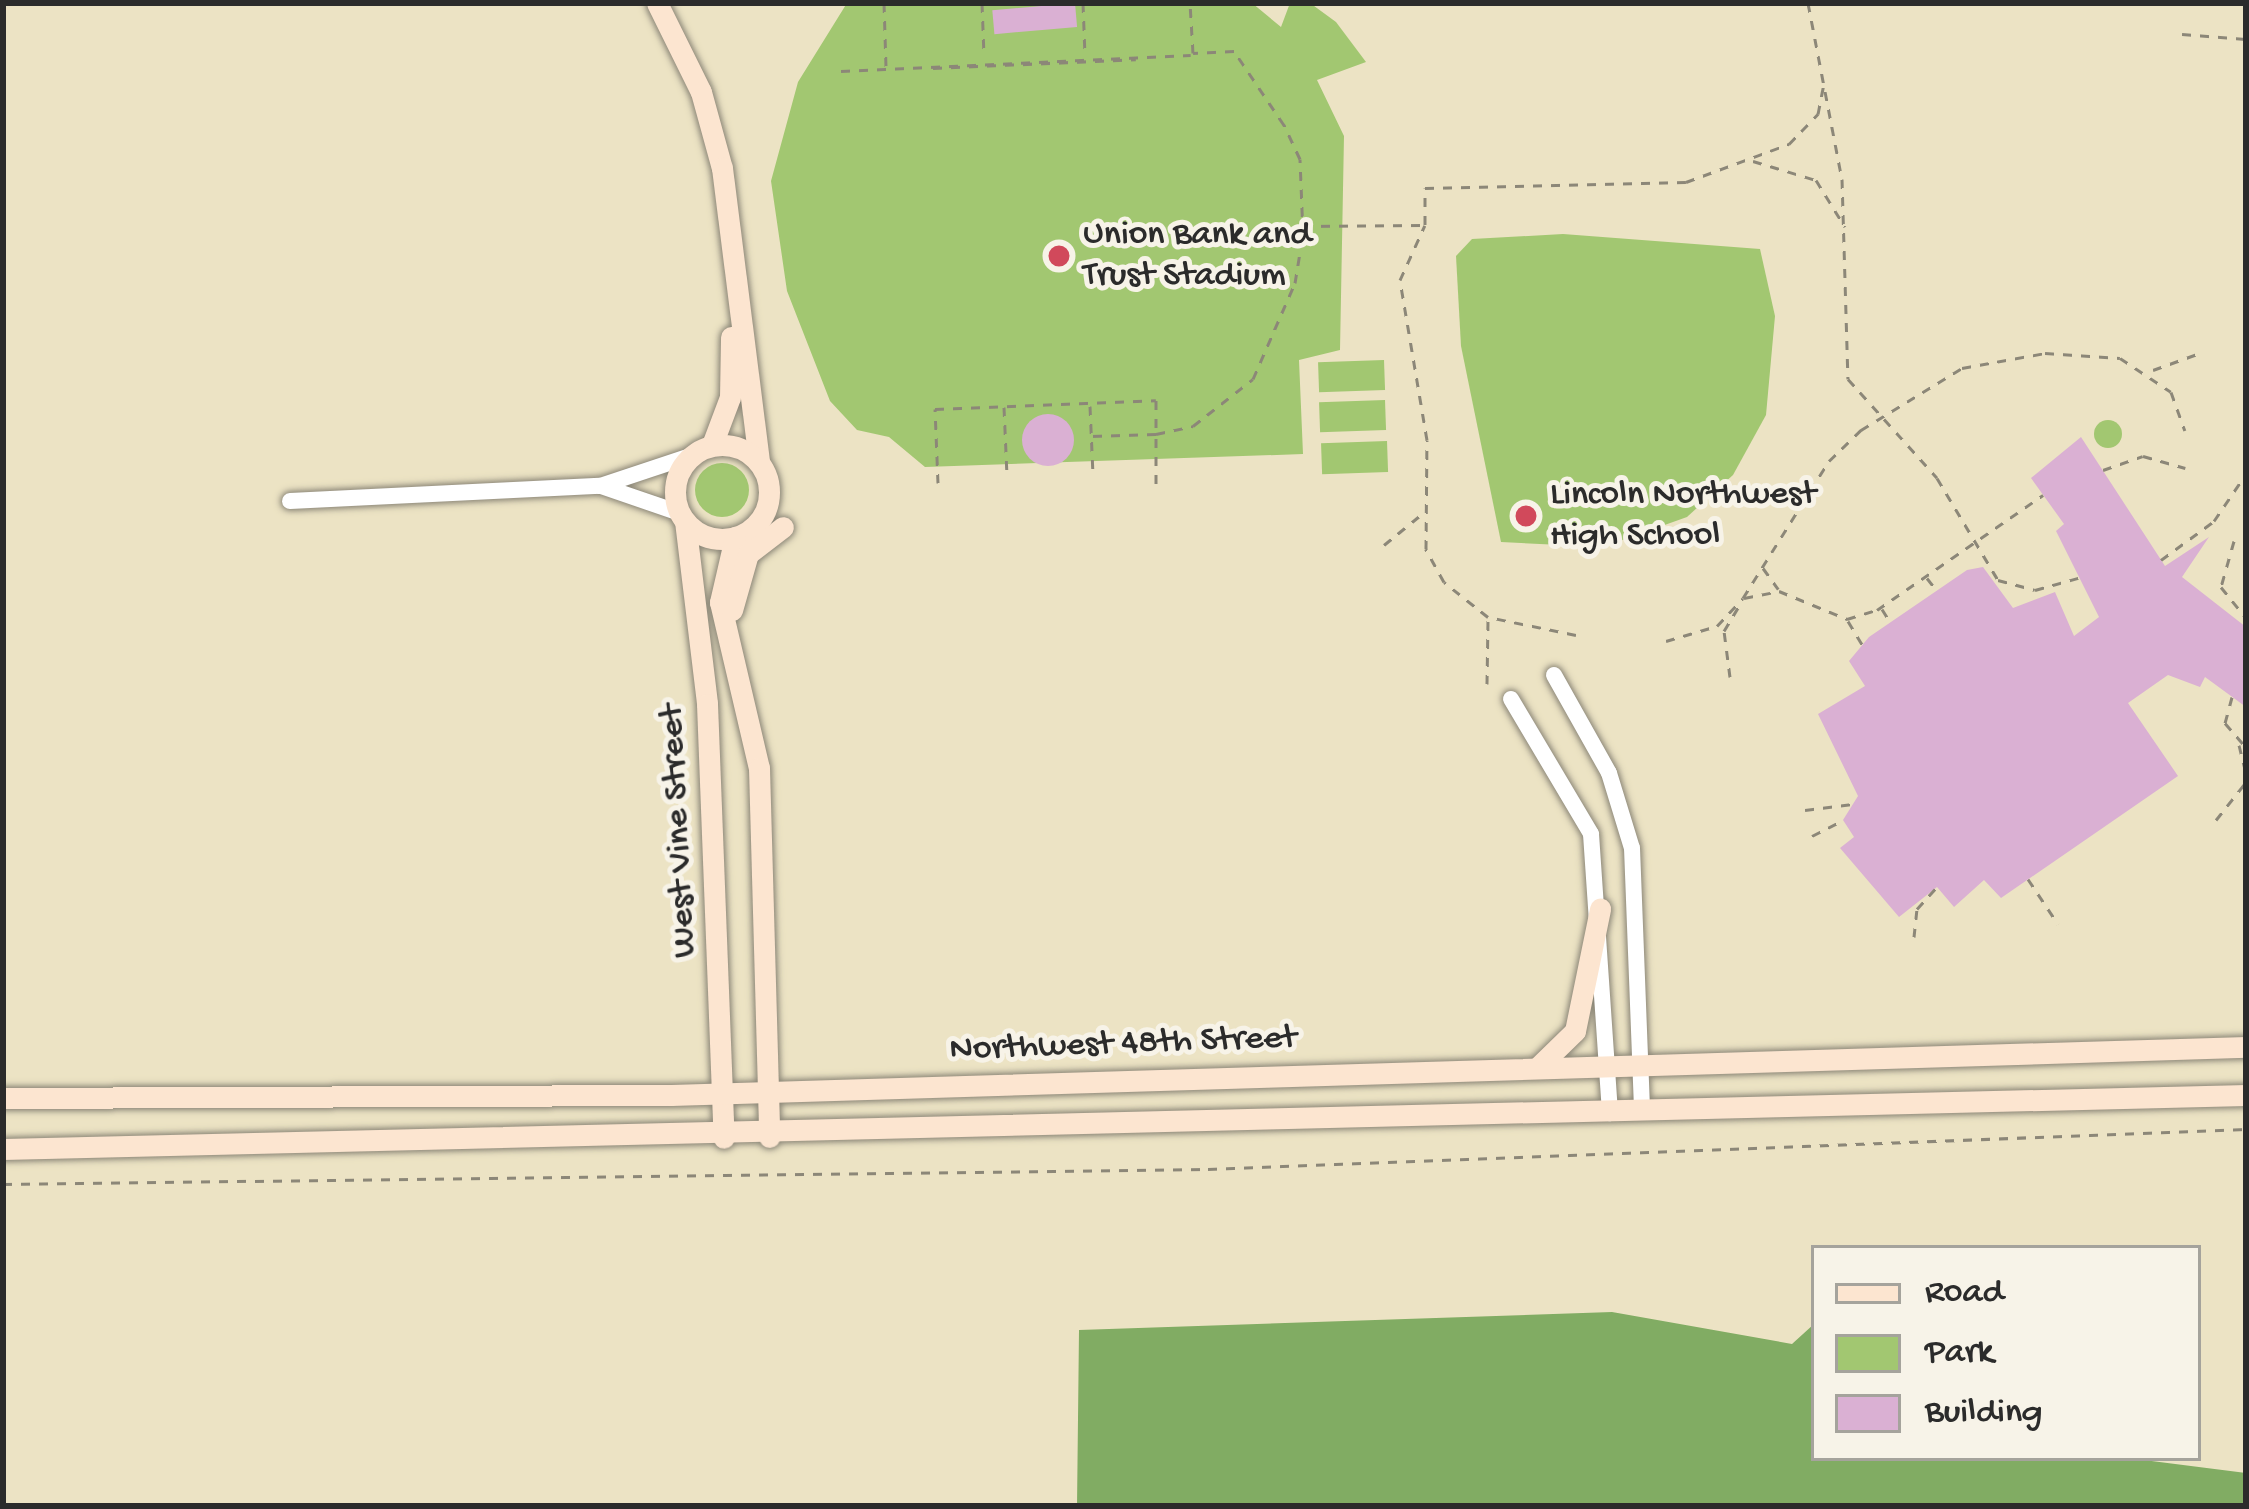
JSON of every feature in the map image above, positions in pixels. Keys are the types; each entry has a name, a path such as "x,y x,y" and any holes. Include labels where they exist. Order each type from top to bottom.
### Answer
{"main road":[{"path":"657,3 701,92 722,168 768,504 735,537 682,517 676,483 691,456 712,445 759,462"},
{"path":"701,92 734,360 712,445"},
{"name":"West Vine Street","path":"682,517 703,635 724,1138"},
{"path":"733,634 737,572 783,527"},
{"name":"West Vine Street","path":"735,537 720,583 758,768 769,1137"},
{"path":"1537,1068 1575,1031 1600,910"},
{"name":"Northwest 48th Street","path":"3,1098 768,1091 2246,1048"},
{"path":"3,1149 769,1137 2246,1095"}],"street":[{"path":"290,501 600,486 691,456"},
{"path":"600,486 682,517"},
{"path":"1554,675 1609,773 1632,848 1642,1112"},
{"path":"1511,699 1581,808 1600,910 1610,1113"}],"path":[{"path":"884,3 886,69"},
{"path":"982,3 984,59"},
{"path":"1083,3 1084,55"},
{"path":"1190,3 1192,53"},
{"path":"1808,3 1846,228 1841,350 1848,379 1937,478 1970,546 2016,588 2078,578"},
{"path":"2182,34 2246,39"},
{"path":"841,71 1136,61 1234,52 1284,125 1300,159 1303,226 1295,283 1253,380 1193,426 1156,434 1091,436"},
{"path":"933,68 984,59 1084,55 1136,61"},
{"path":"1576,635 1488,617 1434,569 1423,512 1424,406 1400,280 1425,225 1425,188 1622,189 1747,161 1807,128 1824,82"},
{"path":"1747,161 1816,180 1846,228"},
{"path":"1303,226 1425,225"},
{"path":"1730,677 1724,631 1829,460 1918,388 2002,357 2085,352 2150,370 2200,353"},
{"path":"2150,370 2185,431"},
{"path":"938,483 935,409 1156,400 1156,484"},
{"path":"1090,403 1093,476"},
{"path":"1004,406 1006,477"},
{"path":"2103,470 2143,456 2185,468"},
{"path":"2161,560 2214,521 2246,474"},
{"path":"1847,619 1881,608 2043,495"},
{"path":"1384,545 1423,512"},
{"path":"2234,541 2221,587 2246,618"},
{"path":"1762,566 1779,591"},
{"path":"1926,577 1937,590"},
{"path":"1666,641 1717,626 1743,598 1779,591 1847,619 1865,649"},
{"path":"1881,608 1890,622"},
{"path":"1487,684 1488,617"},
{"path":"2232,697 2225,723 2238,743 2246,772"},
{"path":"2238,743 2246,746"},
{"path":"2216,820 2246,782"},
{"path":"1805,810 1853,804"},
{"path":"1812,836 1843,820"},
{"path":"2028,879 2058,924"},
{"path":"1914,938 1917,909 1937,887"},
{"path":"3,1184 1208,1169 2246,1129"}],"green space":[{"name":"Union Bank and Trust Stadium","path":"847,3 1252,3 1281,27 1290,3 1310,3 1336,22 1366,62 1317,80 1344,136 1340,350 1299,360 1303,454 925,467 889,437 857,430 830,401 787,291 771,181 798,82"},
{"path":"1563,234 1760,249 1775,316 1766,415 1733,475 1687,517 1603,547 1501,542 1461,346 1456,256 1472,239"},
{"path":"1384,360 1385,390 1319,392 1318,362"},
{"path":"1385,400 1386,430 1320,432 1319,402"},
{"path":"2108,420 2118,424 2122,434 2118,444 2108,448 2098,444 2094,434 2098,424"},
{"path":"1387,441 1388,472 1322,474 1321,443"},
{"path":"722,463 741,471 749,490 741,509 722,517 703,509 695,490 703,471"},
{"path":"1612,1312 1792,1344 1811,1327 1811,1461 2152,1461 2246,1473 2246,1506 1077,1506 1079,1330"}],"building":[{"path":"1075,3 1077,27 994,34 992,10"},
{"path":"1048,414 1067,421 1074,440 1067,459 1048,466 1029,459 1022,440 1029,421"},
{"name":"Lincoln Northwest High School","path":"2081,437 2165,566 2209,537 2182,577 2246,627 2246,707 2205,677 2200,687 2168,675 2128,703 2178,776 2001,898 1984,880 1954,907 1937,887 1899,917 1840,848 1854,837 1843,820 1858,796 1818,714 1865,686 1849,661 1869,637 1967,570 1983,567 2013,608 2055,592 2074,636 2099,617 2056,531 2064,524 2031,478"}],"place":[{"name":"Union Bank and Trust Stadium","path":"1059,256"},
{"name":"Lincoln Northwest High School","path":"1526,516"}]}
